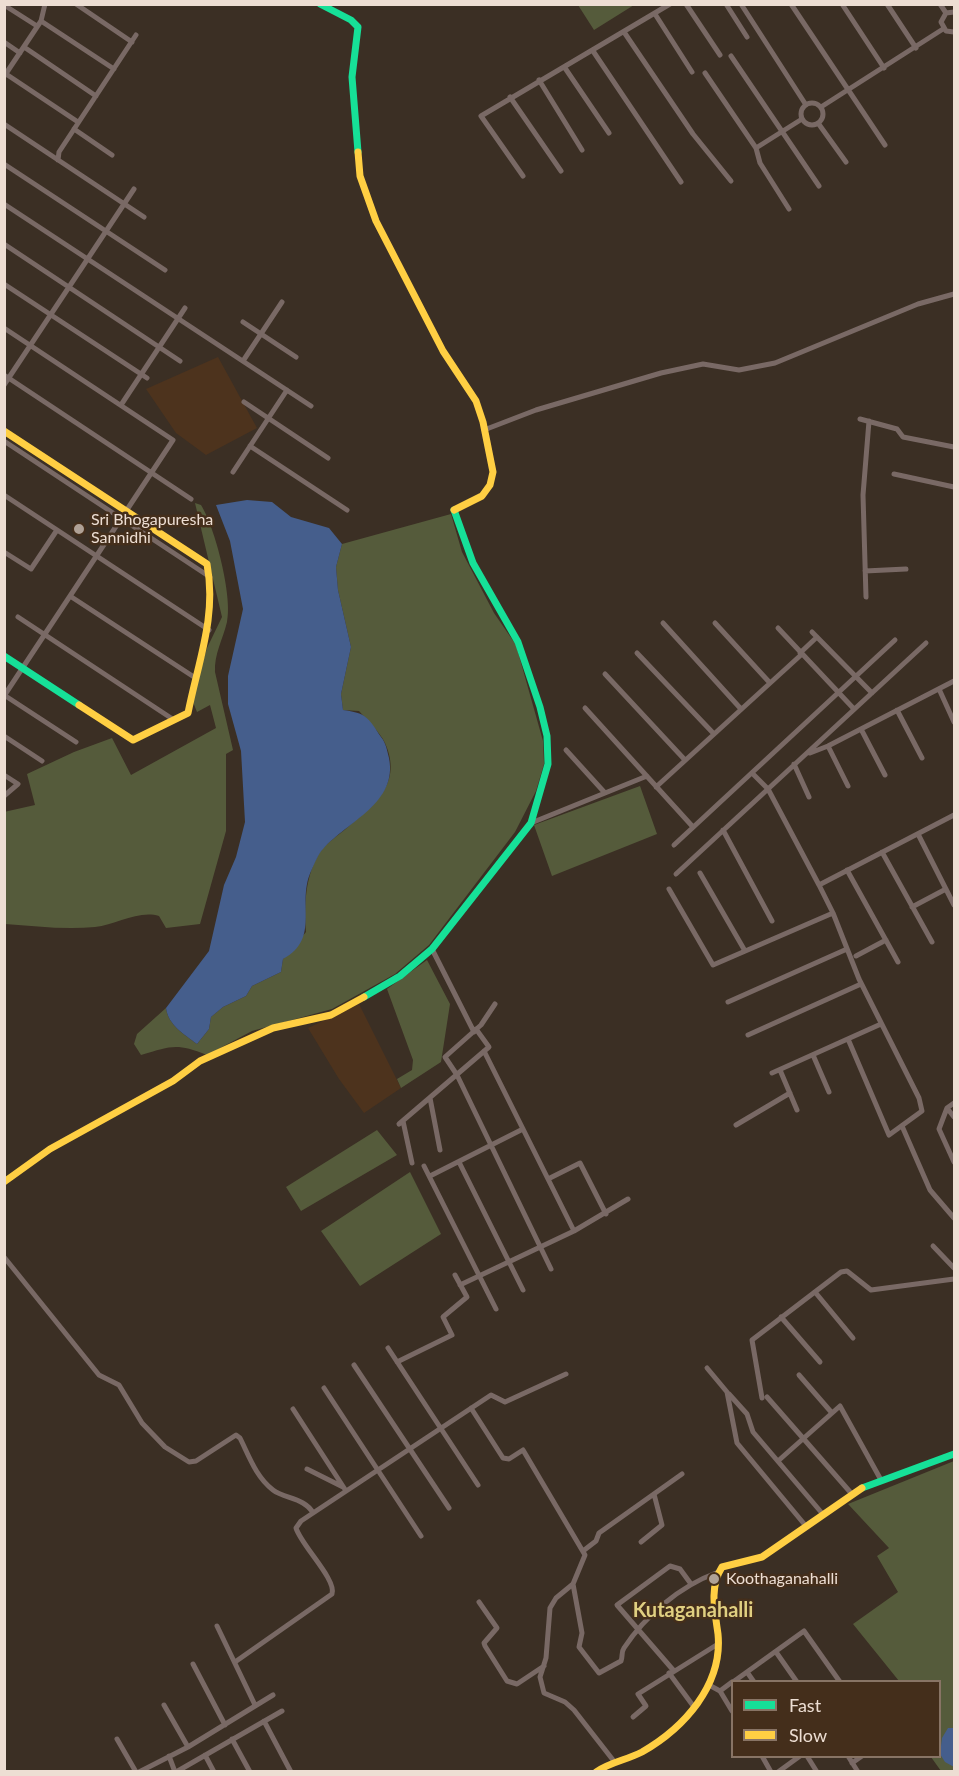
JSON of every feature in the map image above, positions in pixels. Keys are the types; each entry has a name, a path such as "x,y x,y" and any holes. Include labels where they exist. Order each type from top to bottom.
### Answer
{"street":[{"path":"45,4 39,24 5,75 78,122"},
{"path":"76,4 132,42"},
{"path":"4,1182 58,1143 173,1081 200,1061 273,1028 331,1015 400,976 432,949 535,816 548,764 547,736 540,706 518,642 473,563 454,510 482,496 490,485 493,472 484,430 476,400 443,351 376,221 360,176 352,77 358,27 351,20 320,4"},
{"path":"523,176 481,116 670,4"},
{"path":"686,4 720,55"},
{"path":"726,4 747,37"},
{"path":"741,4 806,105"},
{"path":"791,4 885,145"},
{"path":"843,4 884,68"},
{"path":"887,4 916,48"},
{"path":"940,4 946,13"},
{"path":"4,5 114,69"},
{"path":"944,28 942,19 946,13 954,12"},
{"path":"655,14 692,72"},
{"path":"821,107 944,28"},
{"path":"944,28 954,32"},
{"path":"624,32 693,134 731,181"},
{"path":"58,160 59,152 136,35"},
{"path":"4,42 22,50 96,96"},
{"path":"592,51 681,182"},
{"path":"731,56 819,186"},
{"path":"565,68 609,132"},
{"path":"705,73 756,148 760,163 789,209"},
{"path":"539,80 582,150"},
{"path":"510,97 561,171"},
{"path":"818,123 807,124 802,118 801,111 806,105 812,103 821,107"},
{"path":"818,123 822,117 821,107"},
{"path":"756,148 802,118"},
{"path":"818,123 846,162"},
{"path":"4,124 144,217"},
{"path":"74,129 112,154"},
{"path":"4,164 165,270"},
{"path":"4,385 7,377 31,346 134,189"},
{"path":"4,204 311,406"},
{"path":"4,244 180,361"},
{"path":"4,284 144,376"},
{"path":"484,430 536,410 662,373 703,364 739,370 775,363 918,304 954,294"},
{"path":"243,361 282,302"},
{"path":"121,405 144,376 159,347 185,308"},
{"path":"243,322 296,357"},
{"path":"4,328 173,440 5,696 76,742"},
{"path":"7,377 191,499"},
{"path":"233,472 286,390"},
{"path":"244,402 328,458"},
{"path":"860,419 897,429 903,436 954,447"},
{"path":"866,597 863,495 869,421"},
{"path":"4,431 207,564 211,578 212,617 194,677 188,713 133,740 4,656"},
{"path":"4,441 211,578"},
{"path":"250,446 347,510"},
{"path":"894,474 954,487"},
{"path":"4,495 209,630"},
{"path":"4,552 31,569 57,530"},
{"path":"865,571 906,568"},
{"path":"70,596 194,677"},
{"path":"18,617 174,720"},
{"path":"663,623 741,710"},
{"path":"715,623 770,683"},
{"path":"778,628 854,709"},
{"path":"656,787 770,683 801,653 815,635 872,693"},
{"path":"674,845 895,640"},
{"path":"676,873 926,643"},
{"path":"637,653 714,734"},
{"path":"606,675 686,760"},
{"path":"805,754 828,746 954,681"},
{"path":"939,689 954,722"},
{"path":"585,708 693,827"},
{"path":"897,710 922,758"},
{"path":"861,729 885,775"},
{"path":"4,736 42,760"},
{"path":"828,746 848,786"},
{"path":"566,750 605,792"},
{"path":"794,764 809,797"},
{"path":"752,773 768,789 819,885 833,913 861,984 919,1098 922,1111 889,1135 848,1039"},
{"path":"4,775 18,784 4,796"},
{"path":"531,823 647,776"},
{"path":"819,885 953,815 954,823"},
{"path":"723,830 772,921"},
{"path":"918,834 954,905"},
{"path":"882,852 932,942"},
{"path":"847,870 898,962"},
{"path":"700,873 745,951"},
{"path":"669,889 713,965 833,913"},
{"path":"912,907 946,889"},
{"path":"856,956 886,939"},
{"path":"412,1162 401,1122 489,1047 475,1030 432,949"},
{"path":"728,1002 847,949"},
{"path":"748,1035 861,984"},
{"path":"495,1004 475,1030 445,1057 457,1075 551,1269"},
{"path":"772,1073 881,1024"},
{"path":"484,1051 574,1231"},
{"path":"813,1055 829,1092"},
{"path":"780,1070 797,1110"},
{"path":"736,1125 790,1093"},
{"path":"430,1098 440,1150"},
{"path":"954,1103 952,1113 939,1129 954,1162"},
{"path":"902,1126 930,1190 954,1218"},
{"path":"430,1176 523,1129"},
{"path":"459,1162 523,1290"},
{"path":"548,1179 580,1163 606,1214"},
{"path":"424,1166 496,1309"},
{"path":"460,1285 574,1231 628,1199"},
{"path":"933,1246 954,1268"},
{"path":"4,1257 99,1375 119,1384 142,1423 165,1447 189,1462 196,1461 236,1435 240,1438 256,1471 273,1490 302,1502 313,1512"},
{"path":"851,1493 764,1397 752,1340 841,1272 847,1271 871,1290 954,1279"},
{"path":"397,1362 452,1335 443,1317 444,1313 467,1297 455,1275"},
{"path":"814,1292 853,1338"},
{"path":"781,1317 820,1362"},
{"path":"388,1348 478,1485"},
{"path":"354,1365 449,1508"},
{"path":"707,1368 747,1414 753,1432 821,1512"},
{"path":"235,1662 332,1594 332,1584 299,1538 296,1528 313,1512 491,1395 505,1401 566,1374"},
{"path":"799,1375 832,1413"},
{"path":"324,1388 421,1536"},
{"path":"727,1392 737,1443 805,1525"},
{"path":"778,1461 840,1406 880,1480"},
{"path":"471,1408 502,1458 509,1459 523,1450 583,1551 585,1559 573,1584 556,1598 550,1608 540,1685 544,1693 565,1702 574,1710 613,1760"},
{"path":"292,1409 345,1489"},
{"path":"573,1584 582,1633 579,1647 597,1672 621,1660 623,1648 638,1630 691,1584 716,1573 722,1567 762,1557 821,1512 851,1493 880,1480 954,1454"},
{"path":"307,1469 345,1489"},
{"path":"583,1551 596,1541 599,1533 682,1474"},
{"path":"641,1542 662,1525 654,1494"},
{"path":"691,1584 680,1569 670,1566 618,1602 617,1608 638,1630 671,1672 694,1707"},
{"path":"596,1772 613,1760 632,1756 646,1749 694,1707 709,1685 719,1658 714,1579 716,1573"},
{"path":"479,1602 497,1628 484,1643 486,1650 507,1681 517,1684 544,1666"},
{"path":"217,1626 255,1705"},
{"path":"736,1680 804,1631 839,1680"},
{"path":"633,1717 646,1706 638,1694 718,1644"},
{"path":"776,1652 796,1680"},
{"path":"193,1664 225,1725"},
{"path":"747,1672 753,1680"},
{"path":"720,1691 731,1683"},
{"path":"709,1685 720,1691 731,1709"},
{"path":"117,1739 138,1772 188,1747 273,1695"},
{"path":"164,1705 188,1747"},
{"path":"169,1756 175,1772 282,1711"},
{"path":"264,1721 291,1772"},
{"path":"232,1739 250,1772"},
{"path":"205,1755 214,1772"},
{"path":"763,1758 771,1772"},
{"path":"778,1772 797,1758"},
{"path":"808,1758 817,1772"},
{"path":"849,1758 858,1772"},
{"path":"852,1763 859,1758"}],"shaded area":[{"path":"218,357 257,428 206,455 176,433 146,389"},
{"path":"359,1004 401,1088 364,1113 339,1079 308,1028"}],"green space":[{"path":"578,5 634,5 594,30"},
{"path":"195,503 201,505 212,529 225,580 227,622 217,653 215,672 233,750 226,754 226,831 200,924 166,928 159,916 143,915 103,926 84,928 5,924 4,812 35,805 27,774 74,752 112,738 131,775 216,728 210,705 197,712 193,702 207,648 222,617"},
{"path":"451,514 462,552 494,613 516,645 543,741 544,764 536,791 515,832 429,945 395,974 332,1009 252,1031 207,1055 174,1047 141,1055 134,1044 137,1034 166,1008 173,1024 197,1044 209,1029 211,1017 223,1007 246,996 252,986 281,972 283,959 306,932 305,911 308,881 315,861 326,845 376,801 388,781 391,770 390,757 377,730 359,711 343,710 341,694 351,647 338,590 336,567 342,544"},
{"path":"640,786 657,834 552,876 534,825"},
{"path":"427,960 450,1004 441,1062 401,1088 397,1079 412,1070 413,1060 387,989"},
{"path":"377,1130 397,1155 301,1211 286,1187"},
{"path":"410,1172 441,1234 360,1286 321,1231"},
{"path":"954,1461 954,1771 941,1771 932,1758 941,1758 941,1680 898,1680 853,1624 898,1592 877,1556 889,1548 848,1504"}],"water":[{"path":"247,500 272,502 291,517 329,528 342,544 336,567 338,590 351,647 341,694 343,710 366,717 373,725 386,747 390,774 379,799 333,839 318,856 307,882 306,919 302,941 283,959 281,972 252,986 246,996 223,1007 211,1017 209,1029 197,1044 173,1024 166,1008 209,951 224,885 236,857 245,822 241,751 228,704 228,676 243,609 230,541 216,505"},
{"path":"948,1728 954,1728 954,1767 945,1762 941,1756 942,1738"}],"traffic: fast":[{"path":"320,4 351,20 358,27 352,77 358,152"},
{"path":"364,997 400,976 432,949 531,823 548,764 547,736 540,707 518,642 473,563 454,510"},
{"path":"4,656 79,705"},
{"path":"862,1488 954,1454"}],"traffic: slow":[{"path":"358,152 360,176 376,221 443,351 476,401 483,422 493,472 490,485 482,496 454,510"},
{"path":"4,431 207,564 210,602 208,621 188,713 133,740 79,705"},
{"path":"4,1182 50,1149 173,1081 200,1061 273,1028 331,1015 364,997"},
{"path":"596,1772 642,1752 658,1742 686,1718 698,1703 714,1671 718,1653 714,1591 722,1567 762,1557 862,1488"}],"place":[{"name":"Sri Bhogapuresha Sannidhi","path":"79,529"},
{"name":"Koothaganahalli","path":"714,1579"}],"district":[{"name":"Kutaganahalli","path":"693,1611"}]}
